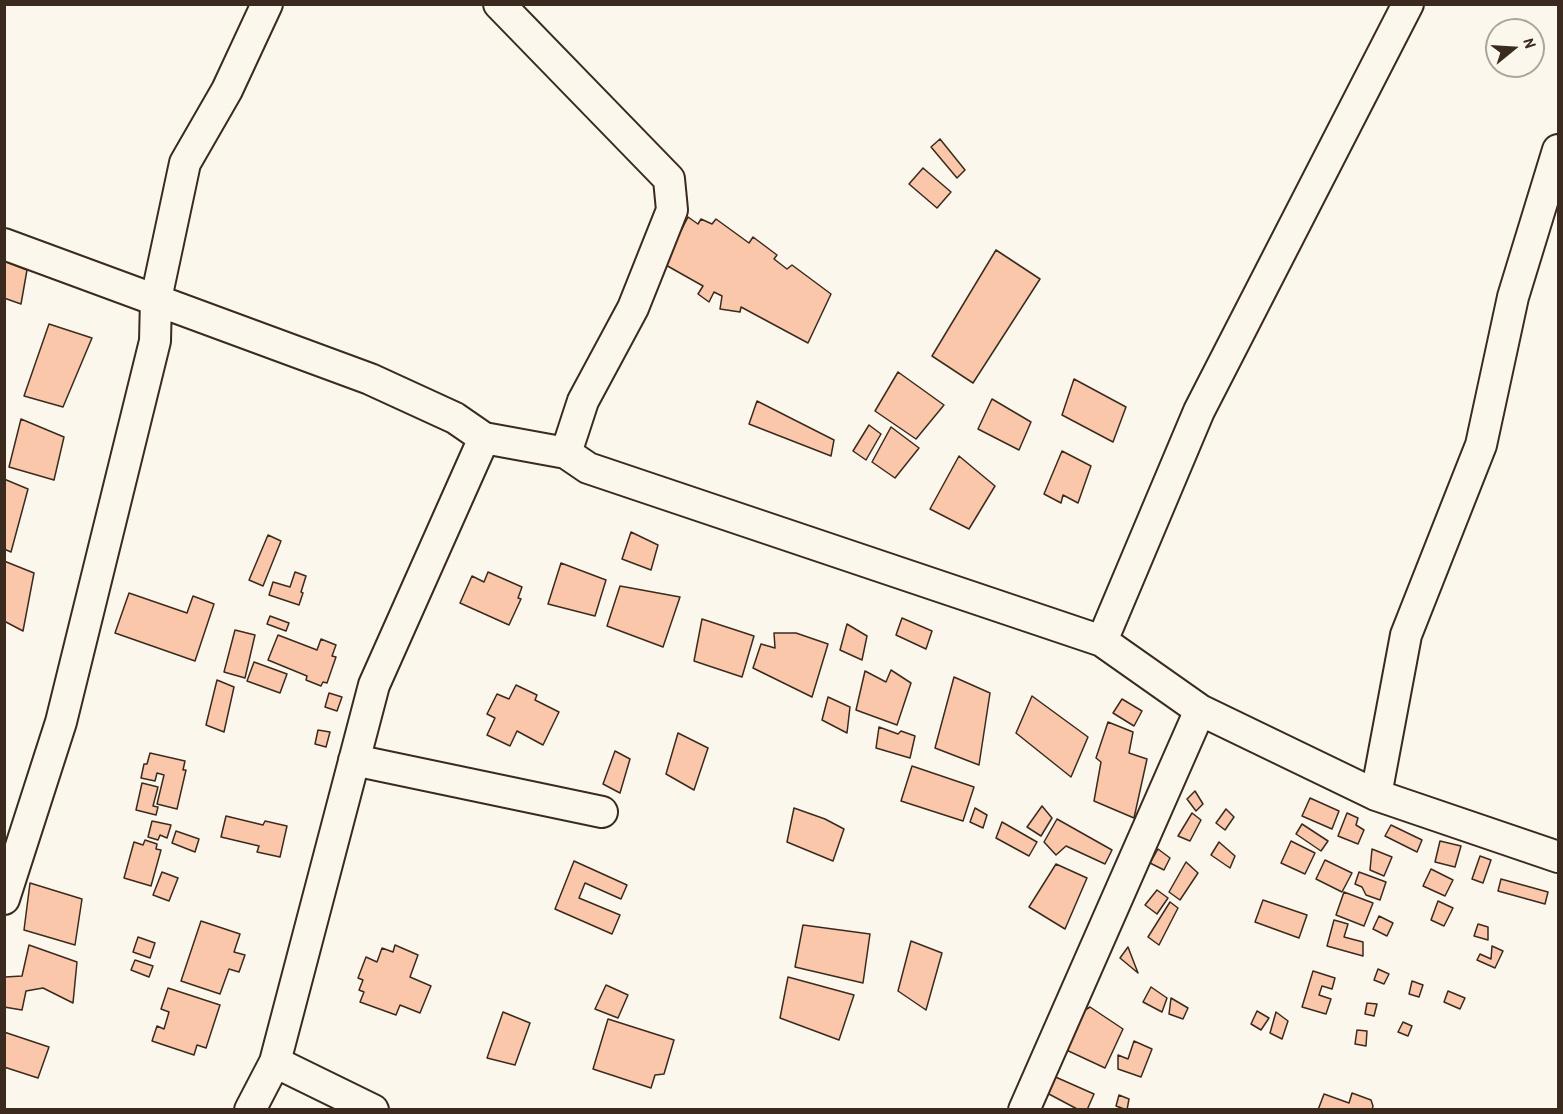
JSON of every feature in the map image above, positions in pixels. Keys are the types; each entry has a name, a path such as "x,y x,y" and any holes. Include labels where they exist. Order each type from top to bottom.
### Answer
{"street":[{"path":"4,899 61,722 155,341 156,300 185,163 227,90 267,4"},
{"path":"499,4 669,179 672,210 633,308 583,401 566,453"},
{"path":"1102,641 1199,411 1408,4"},
{"path":"1376,795 1406,635 1481,445 1513,297 1558,150"},
{"path":"4,244 370,379 455,418 484,438 566,453 588,468 1102,641 1200,710 1376,795 1558,857"},
{"path":"250,1110 275,1062 374,685 484,438"},
{"path":"1024,1110 1200,710"},
{"path":"354,760 602,812"},
{"path":"275,1062 373,1110"}],"building":[{"path":"940,139 965,170 957,178 931,147"},
{"path":"923,168 951,192 937,208 909,184"},
{"path":"688,217 698,224 701,219 712,224 716,219 749,243 753,237 777,255 774,259 787,269 792,265 831,294 808,343 741,307 740,312 720,309 722,296 714,292 709,302 698,294 703,286 664,264"},
{"path":"996,250 1040,279 973,383 932,356"},
{"path":"4,261 27,270 21,304 4,298"},
{"path":"49,324 92,338 63,407 24,396"},
{"path":"898,372 944,405 916,439 875,411"},
{"path":"1074,379 1126,407 1113,442 1062,415"},
{"path":"992,399 1031,422 1019,450 978,429"},
{"path":"757,401 834,440 831,456 749,424"},
{"path":"21,419 64,437 54,480 9,467"},
{"path":"869,425 881,434 866,460 853,451"},
{"path":"891,427 919,448 895,478 872,462"},
{"path":"1062,451 1091,466 1078,503 1063,495 1061,503 1044,494"},
{"path":"959,456 995,486 969,529 930,509"},
{"path":"4,479 28,489 11,552 4,549"},
{"path":"631,532 658,545 651,570 622,559"},
{"path":"268,535 281,541 263,586 249,580"},
{"path":"4,561 34,573 23,631 4,621"},
{"path":"561,563 606,580 595,616 548,604"},
{"path":"295,572 306,576 299,605 269,595 273,582 290,587"},
{"path":"488,572 522,587 518,598 521,599 509,625 460,603 472,576 484,582"},
{"path":"620,586 680,597 663,647 607,626"},
{"path":"129,593 187,613 193,596 214,604 195,661 115,633"},
{"path":"270,616 289,623 286,631 267,624"},
{"path":"902,618 932,631 926,649 896,635"},
{"path":"702,619 754,636 742,677 694,661"},
{"path":"847,624 867,636 862,660 840,650"},
{"path":"235,630 255,635 245,678 224,672"},
{"path":"774,633 796,633 828,644 812,697 753,668 761,644 775,648"},
{"path":"278,635 317,650 321,639 336,645 332,656 336,657 327,683 323,682 321,686 306,680 307,676 268,660"},
{"path":"254,662 287,674 280,693 247,681"},
{"path":"891,670 911,683 897,725 856,710 865,671 886,682"},
{"path":"954,677 990,693 979,765 935,748"},
{"path":"217,680 234,687 224,732 206,725"},
{"path":"516,685 537,695 535,700 559,712 543,745 517,731 510,746 487,735 495,718 487,714 497,694 509,699"},
{"path":"329,693 342,697 337,711 325,707"},
{"path":"1032,696 1088,737 1071,777 1016,733"},
{"path":"828,697 850,707 847,733 822,720"},
{"path":"1122,699 1142,711 1134,726 1113,713"},
{"path":"1108,722 1133,732 1129,753 1147,759 1134,818 1094,801 1101,762 1096,758"},
{"path":"879,727 898,734 901,731 915,736 910,758 876,748"},
{"path":"318,730 330,732 326,747 315,744"},
{"path":"678,733 708,748 694,790 666,774"},
{"path":"615,751 630,759 620,793 603,784"},
{"path":"150,753 185,761 183,770 186,770 177,809 157,804 164,775 157,773 155,781 141,778 144,764 147,764"},
{"path":"912,766 974,787 963,821 901,801"},
{"path":"142,783 158,787 153,806 158,807 156,815 136,810"},
{"path":"1195,791 1203,804 1196,811 1187,799"},
{"path":"1310,798 1339,811 1332,829 1302,816"},
{"path":"1042,806 1052,818 1041,836 1027,827"},
{"path":"794,808 825,819 844,829 833,861 787,842"},
{"path":"975,808 987,815 983,828 970,822"},
{"path":"1226,809 1234,817 1225,830 1216,823"},
{"path":"1192,813 1201,820 1190,841 1178,836"},
{"path":"1347,813 1358,818 1356,825 1364,830 1358,844 1338,836"},
{"path":"226,816 263,825 265,821 287,826 280,857 257,852 259,846 221,837"},
{"path":"1057,819 1112,850 1105,864 1066,846 1056,855 1044,842"},
{"path":"152,821 171,825 167,838 160,835 158,840 148,837"},
{"path":"1002,822 1037,842 1029,856 996,838"},
{"path":"1302,824 1328,841 1321,851 1296,834"},
{"path":"1391,825 1422,840 1417,852 1385,836"},
{"path":"176,831 199,839 195,852 172,843"},
{"path":"145,840 157,844 156,849 161,850 151,886 124,878 134,842 143,845"},
{"path":"1291,841 1315,853 1305,874 1281,863"},
{"path":"1440,841 1461,846 1455,867 1435,862"},
{"path":"1219,842 1235,856 1230,868 1211,855"},
{"path":"1158,849 1170,858 1164,870 1150,863"},
{"path":"1372,849 1392,857 1384,876 1370,870"},
{"path":"1480,856 1491,860 1483,883 1472,879"},
{"path":"1325,860 1352,873 1342,892 1316,879"},
{"path":"574,861 627,885 621,899 585,883 579,898 620,915 612,934 555,909"},
{"path":"1186,862 1198,873 1180,900 1169,892"},
{"path":"1056,864 1087,878 1065,929 1029,907"},
{"path":"1431,869 1453,880 1445,896 1423,886"},
{"path":"162,872 178,878 169,901 153,895"},
{"path":"1359,872 1386,882 1380,900 1366,895 1362,887 1355,884"},
{"path":"1501,879 1548,892 1545,904 1498,891"},
{"path":"30,883 82,899 75,945 24,930"},
{"path":"1157,890 1168,898 1157,914 1145,905"},
{"path":"1344,892 1373,903 1364,926 1336,915"},
{"path":"1263,900 1307,915 1299,938 1255,922"},
{"path":"1438,901 1453,908 1444,926 1431,920"},
{"path":"1170,902 1178,908 1159,945 1148,937"},
{"path":"1379,916 1393,923 1387,936 1373,929"},
{"path":"1334,920 1348,924 1344,937 1363,942 1363,956 1327,946"},
{"path":"201,921 240,934 234,952 245,955 239,972 229,969 220,994 181,981"},
{"path":"1478,924 1488,927 1488,940 1474,936"},
{"path":"803,925 870,934 863,983 795,967"},
{"path":"138,937 155,943 150,958 133,952"},
{"path":"911,941 942,953 926,1010 898,991"},
{"path":"29,945 77,962 73,1003 43,988 26,991 22,1010 4,1007 5,977 22,976"},
{"path":"395,945 418,955 410,977 431,986 420,1013 400,1005 396,1015 360,1002 364,992 359,990 363,980 358,978 366,957 377,962 382,948 393,952"},
{"path":"1492,946 1503,951 1495,968 1477,960 1480,954 1491,959"},
{"path":"1128,947 1138,973 1120,958"},
{"path":"135,960 153,966 149,977 131,970"},
{"path":"1378,969 1389,974 1384,984 1374,980"},
{"path":"1313,971 1335,978 1332,989 1322,986 1319,995 1331,999 1326,1014 1302,1007"},
{"path":"788,977 854,995 839,1040 780,1018"},
{"path":"1412,981 1423,985 1419,997 1409,994"},
{"path":"606,985 628,995 618,1018 595,1009"},
{"path":"1151,987 1167,998 1162,1012 1143,1002"},
{"path":"168,988 220,1005 206,1048 197,1045 194,1055 152,1041 157,1026 164,1029 169,1012 161,1009"},
{"path":"1448,991 1465,998 1460,1009 1444,1002"},
{"path":"1171,998 1188,1008 1183,1019 1169,1014"},
{"path":"1367,1003 1377,1004 1374,1016 1365,1014"},
{"path":"1090,1007 1123,1029 1105,1068 1062,1048 1072,1018"},
{"path":"1257,1011 1269,1018 1261,1030 1251,1024"},
{"path":"503,1012 530,1023 515,1065 487,1058"},
{"path":"1276,1012 1288,1021 1282,1039 1270,1033"},
{"path":"608,1019 674,1040 664,1074 655,1075 651,1088 593,1069"},
{"path":"1403,1022 1412,1026 1408,1036 1398,1032"},
{"path":"1357,1030 1367,1031 1366,1046 1355,1044"},
{"path":"4,1032 49,1047 38,1078 4,1067"},
{"path":"1134,1041 1152,1049 1141,1077 1118,1069 1118,1055 1128,1059"},
{"path":"1051,1075 1094,1094 1087,1110 1079,1110 1047,1093"},
{"path":"1352,1093 1371,1100 1372,1110 1318,1110 1324,1094 1349,1103"},
{"path":"1119,1095 1129,1099 1127,1110 1116,1106"}]}
